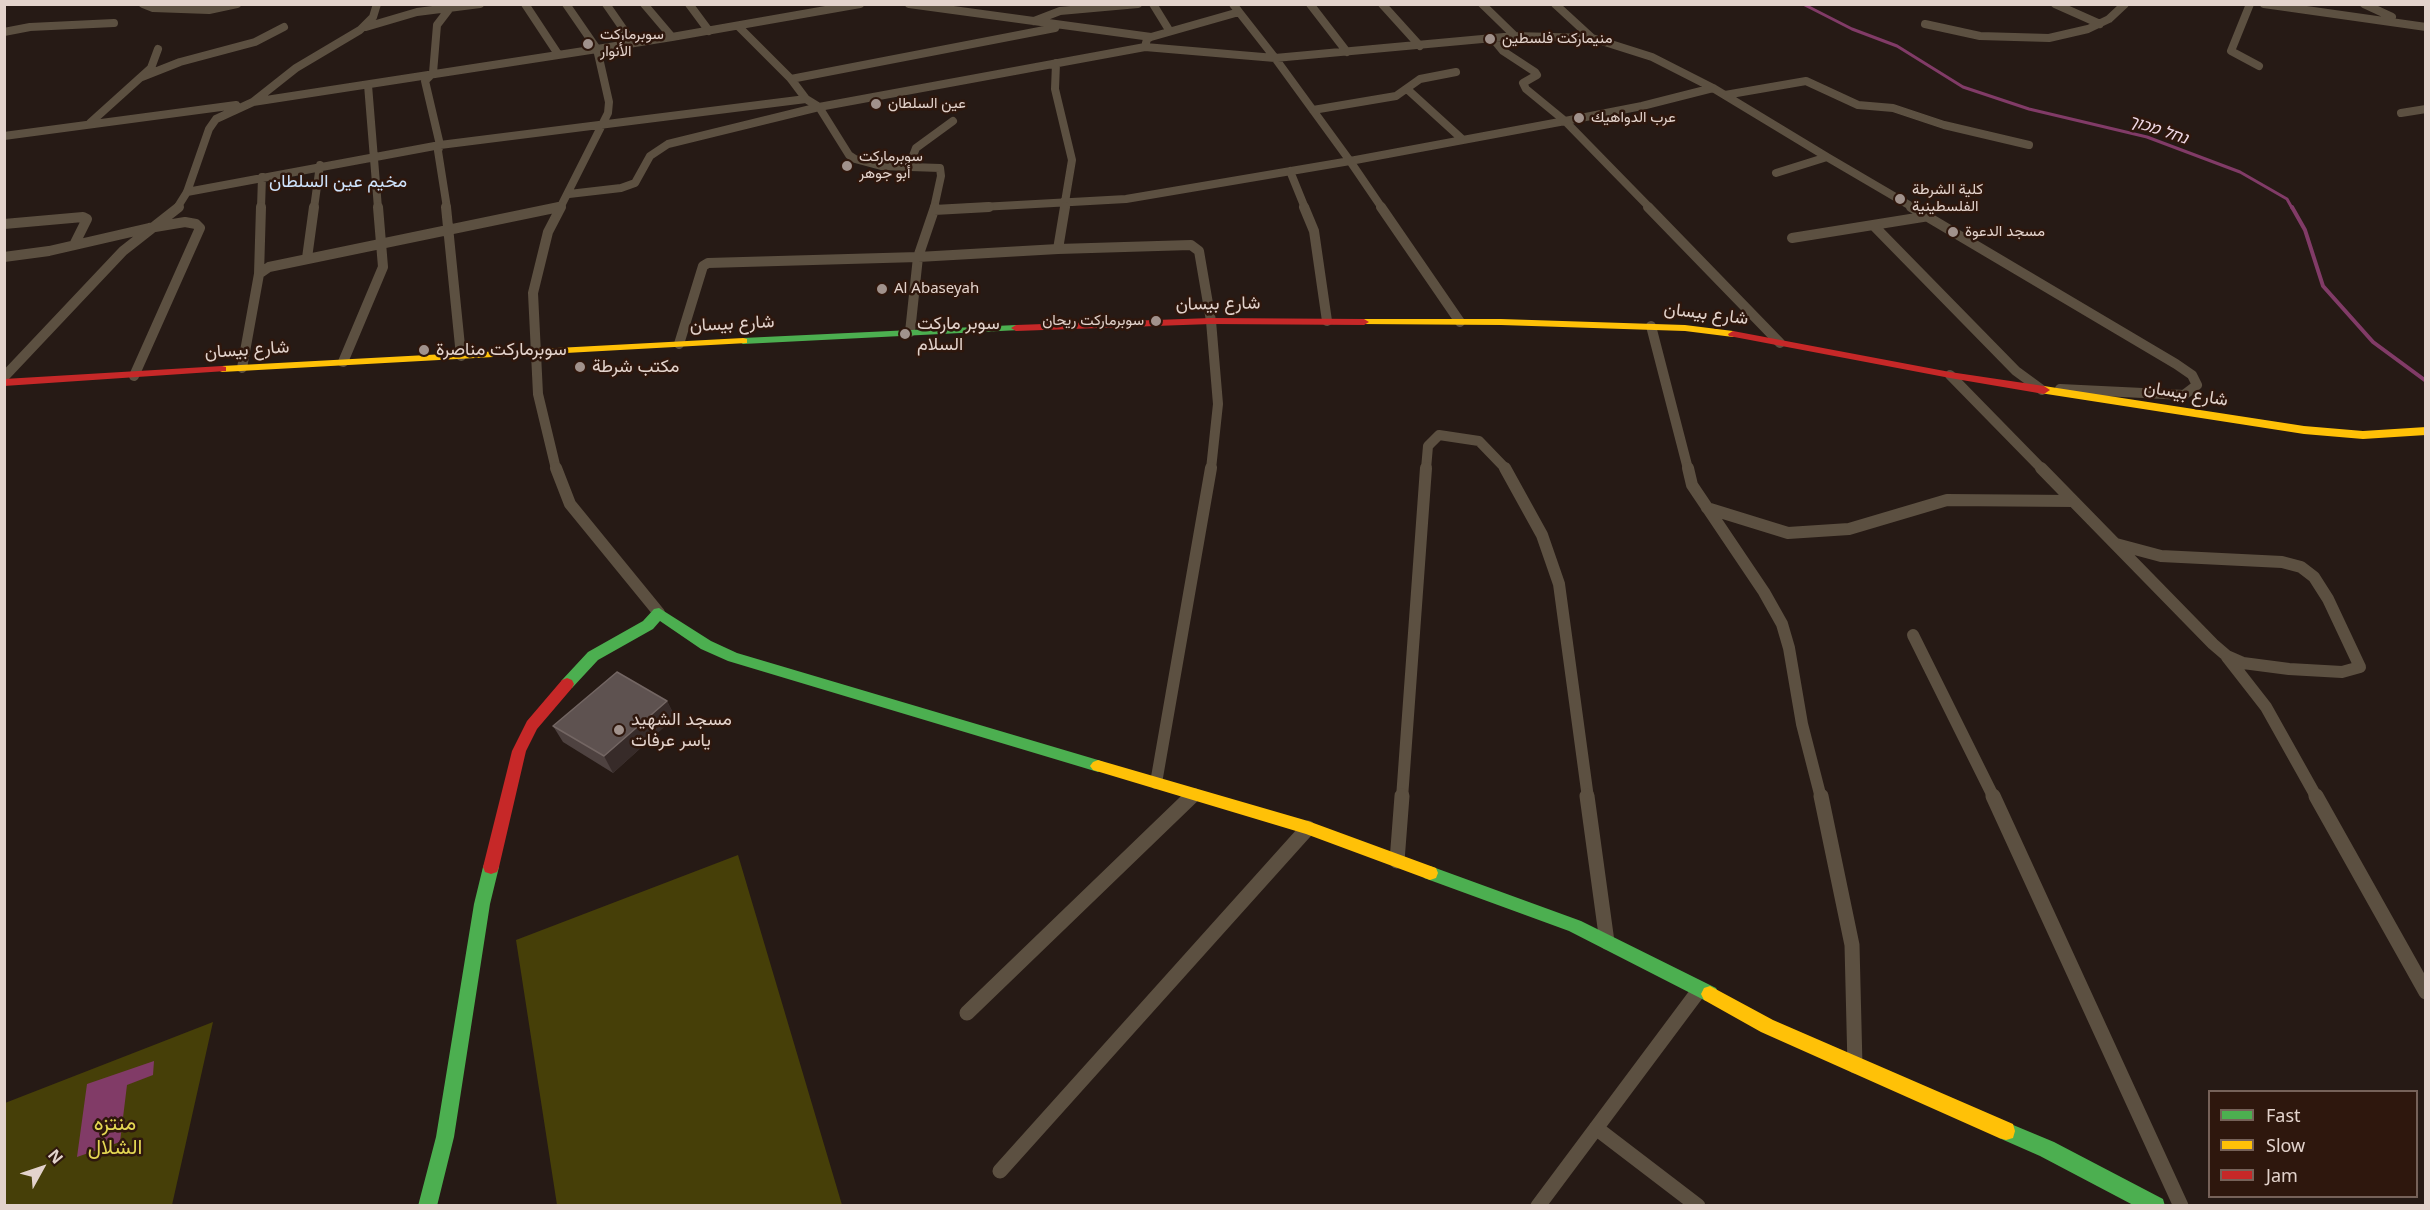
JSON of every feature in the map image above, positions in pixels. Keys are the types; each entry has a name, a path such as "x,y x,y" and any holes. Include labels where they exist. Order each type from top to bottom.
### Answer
{"street":[{"path":"143,4 153,8 209,10 237,4"},
{"path":"360,30 373,17 378,4"},
{"path":"4,377 100,275 149,228 179,207 187,192 209,129 216,118 254,102 296,68 377,22 417,12 480,4"},
{"path":"525,4 558,54"},
{"path":"566,4 597,49 609,102 604,123 548,232 533,293 538,352 538,394 551,456 562,488 585,524 659,613 706,645 733,657 1308,828 1575,926 1700,989 1767,1026 2047,1149 2156,1206"},
{"path":"606,4 633,43"},
{"path":"644,4 672,37"},
{"path":"689,4 709,31"},
{"path":"4,136 368,85 432,73 709,31 860,4"},
{"path":"909,4 1151,38"},
{"path":"1033,22 1059,8 1138,4"},
{"path":"1153,4 1169,30"},
{"path":"1233,4 1350,161 1460,322"},
{"path":"1310,4 1347,52"},
{"path":"1382,4 1420,46"},
{"path":"1482,4 1515,36"},
{"path":"1556,4 1592,38"},
{"path":"2055,4 2100,24"},
{"path":"1925,24 1980,36 2036,38 2066,35 2100,24 2125,4"},
{"path":"2250,4 2231,51 2259,66"},
{"path":"2264,4 2426,27"},
{"path":"2364,4 2384,15 2426,22"},
{"path":"452,7 436,25 432,73 426,81 440,145 439,161 450,231 461,356"},
{"path":"1145,47 1148,39 1169,30 1239,12"},
{"path":"4,32 30,27 114,23"},
{"path":"738,26 791,79 806,99 819,107 849,155 867,164 939,168 941,176 934,210 918,257 910,332"},
{"path":"791,79 1064,26"},
{"path":"142,78 180,62 255,42 271,36 284,27"},
{"path":"569,194 621,188 635,183 650,156 668,144 819,107 1145,47 1275,58 1494,40 1515,36 1592,38 1652,57 1713,88 2176,364 2192,375 2197,385 2184,395 2090,389 2039,390 2016,371 1873,225"},
{"path":"1494,40 1503,51 1537,75 1523,83 1526,89 1565,121 1780,343"},
{"path":"90,123 142,78 151,68 158,49"},
{"path":"1056,63 1055,89 1072,160 1063,204 1058,249"},
{"path":"1313,110 1396,96 1419,79 1456,72"},
{"path":"1725,95 1806,81 1858,105 1893,108 1944,125 2029,145"},
{"path":"343,362 383,267 368,85"},
{"path":"934,210 1063,204 1142,197 1565,121 1642,106 1713,88"},
{"path":"1407,89 1462,139"},
{"path":"187,192 320,165 440,145 806,99"},
{"path":"2401,113 2426,109"},
{"path":"909,166 916,148 953,121"},
{"path":"1776,173 1827,157"},
{"path":"307,258 320,165"},
{"path":"1290,171 1314,231 1327,321"},
{"path":"242,368 259,274 262,177"},
{"path":"259,274 269,267 307,258 450,231 559,207"},
{"path":"1792,238 1929,216"},
{"path":"4,224 83,217 87,219 74,245"},
{"path":"4,257 74,245 149,228 185,222 196,224 200,228 134,376"},
{"path":"679,344 705,264 918,257 1058,249 1196,247 1202,258 1211,321 1218,404 1204,512 1156,783"},
{"name":"شارع بيسان","path":"4,383 343,362 910,332 1211,321 1460,322 1685,328 2039,390 2304,430 2363,435 2426,431"},
{"path":"1651,326 1692,485 1764,592 1782,624 1789,648 1802,724 1810,751 1852,945 1855,1066"},
{"path":"1950,375 2226,656 2266,707 2426,992"},
{"path":"1397,861 1428,446 1439,435 1466,437 1479,441 1507,470 1542,535 1559,584 1607,942"},
{"path":"1707,508 1788,532 1848,529 1947,500 2073,501"},
{"path":"2116,544 2161,556 2282,561 2301,567 2314,577 2328,599 2360,667 2342,672 2289,669 2243,663 2226,656"},
{"path":"427,1206 445,1137 483,904 519,751 532,725 593,656 648,625 659,613"},
{"path":"1913,635 2014,839 2181,1206"},
{"path":"967,1012 1194,794"},
{"path":"1000,1171 1308,828"},
{"path":"1538,1206 1700,989"},
{"path":"1596,1128 1698,1206"}],"green space":[{"path":"738,855 842,1205 557,1205 516,940"},
{"name":"منتزه الشلال","path":"213,1022 172,1205 5,1206 5,1103"}],"shaded area":[{"path":"154,1061 153,1075 127,1085 120,1142 77,1157 87,1084"}],"building":[{"path":"617,672 667,701 604,756 553,726"}],"waterway":[{"name":"נחל מכוך","path":"1803,4 1852,29 1897,46 1963,87 2029,109 2147,137 2240,172 2287,199 2292,208"},
{"name":"נחל מכוך","path":"2292,207 2305,230 2323,286 2373,342 2426,381"}],"traffic: fast":[{"path":"743,341 1016,328"},
{"path":"567,684 593,656 648,625 659,613 706,645 733,657 1098,766"},
{"path":"427,1206 445,1137 482,904 491,867"},
{"path":"1430,873 1575,926 1710,994"},
{"path":"2006,1131 2047,1149 2156,1206"}],"traffic: slow":[{"path":"1364,322 1501,322 1685,328 1733,334"},
{"path":"222,369 743,341"},
{"path":"2044,390 2304,430 2363,435 2426,431"},
{"path":"1098,766 1308,828 1430,873"},
{"path":"1710,994 1767,1026 2006,1131"}],"traffic: jam":[{"path":"1016,328 1211,321 1364,322"},
{"path":"1733,334 1950,375 2044,390"},
{"path":"4,383 222,369"},
{"path":"491,867 519,751 532,725 567,684"}],"place":[{"name":"منيماركت فلسطين","path":"1490,39"},
{"name":"سوبرماركت الأنوار","path":"588,44"},
{"name":"عين السلطان","path":"876,104"},
{"name":"عرب الدواهيك","path":"1579,118"},
{"name":"سوبرماركت أبو جوهر","path":"847,166"},
{"name":"كلية الشرطة الفلسطينية","path":"1900,199"},
{"name":"مسجد الدعوة","path":"1953,232"},
{"name":"Al Abaseyah","path":"882,289"},
{"name":"سوبرماركت ريحان","path":"1156,321"},
{"name":"سوبر ماركت السلام","path":"905,334"},
{"name":"سوبرماركت مناصرة","path":"424,350"},
{"name":"مكتب شرطة","path":"580,367"},
{"name":"مسجد الشهيد ياسر عرفات","path":"619,730"}],"district":[{"name":"مخيم عين السلطان","path":"338,182"}]}
